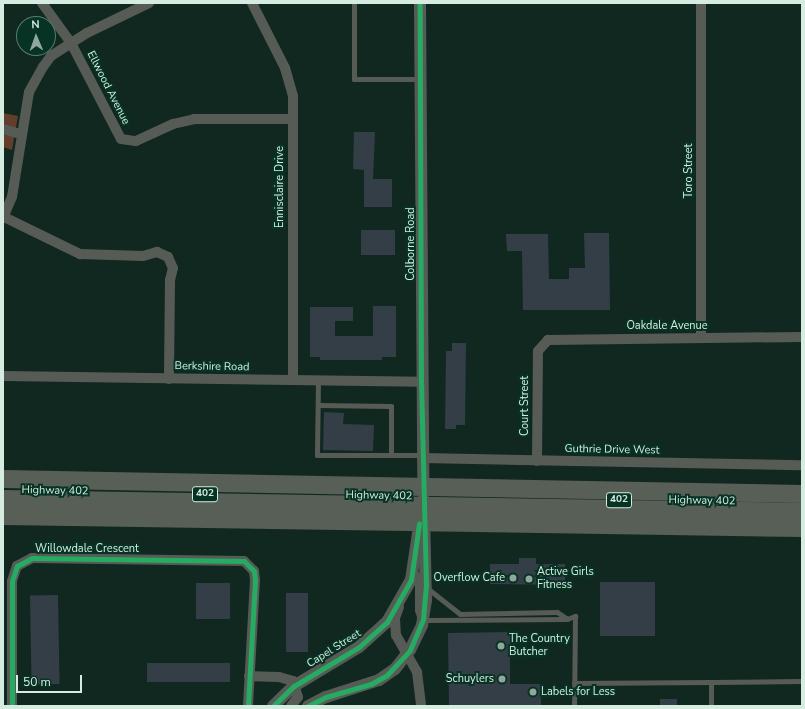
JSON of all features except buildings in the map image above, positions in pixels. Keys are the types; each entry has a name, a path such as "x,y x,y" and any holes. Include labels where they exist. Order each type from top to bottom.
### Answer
{"highway":[{"path":"3,478 422,501 802,512"},
{"name":"Highway 402","path":"3,491 422,501 802,502"},
{"path":"422,501 802,494"},
{"name":"Highway 402","path":"4,512 422,501 802,528"}],"street":[{"name":"Ellwood Avenue","path":"42,3 71,42 114,129 126,141 136,141 173,124 194,119 292,119"},
{"path":"149,3 71,42 51,56 39,73 29,92 12,197 3,218 80,254 143,256 156,252 168,256 173,268 170,280 169,379"},
{"name":"Ennisclaire Drive","path":"252,3 290,83 292,119 293,380"},
{"name":"Colborne Road","path":"406,655 418,633 423,619 426,588 422,501 420,3"},
{"name":"Toro Street","path":"700,3 701,338"},
{"path":"3,130 21,134"},
{"name":"Oakdale Avenue","path":"538,351 548,340 557,339 802,337"},
{"name":"Court Street","path":"537,461 538,351"},
{"name":"Berkshire Road","path":"3,376 421,382"},
{"name":"Guthrie Drive West","path":"422,456 537,461 802,464"},
{"name":"Colborne Road","path":"422,501 416,561 412,580 395,618 396,635 417,672 421,687 422,706"},
{"name":"Willowdale Crescent","path":"12,706 11,593 14,572 24,561 32,558 236,559 249,566 254,571 256,580 248,676"},
{"name":"Capel Street","path":"273,706 296,685 364,642 387,622 400,604"},
{"path":"418,633 413,655 421,687"},
{"path":"308,706 326,697 379,680 395,669 406,655"},
{"path":"248,706 248,676 287,678 296,685 298,697 291,706"}],"lane":[{"path":"354,3 354,79 420,79"},
{"path":"318,381 317,455 422,456"},
{"path":"318,405 391,406 391,455"},
{"path":"416,561 416,608 419,616 423,619 567,619 576,616 574,706"},
{"path":"426,588 460,614 556,612 567,619"},
{"path":"574,683 802,681"},
{"path":"711,682 711,706"}],"shaded area":[{"path":"3,113 18,116 12,150 3,147"}],"cycle path":[{"path":"308,706 326,697 371,684 387,675 410,650 423,619 426,585 421,382 420,3"},
{"path":"273,706 294,686 359,647 387,622 411,580 419,524"},
{"path":"12,706 12,581 17,566 32,558 244,561 254,571 255,580 248,706"}],"place":[{"name":"Overflow Cafe","path":"513,578"},
{"name":"Active Girls Fitness","path":"529,579"},
{"name":"The Country Butcher","path":"501,646"},
{"name":"Schuylers","path":"502,679"},
{"name":"Labels for Less","path":"533,692"}]}
